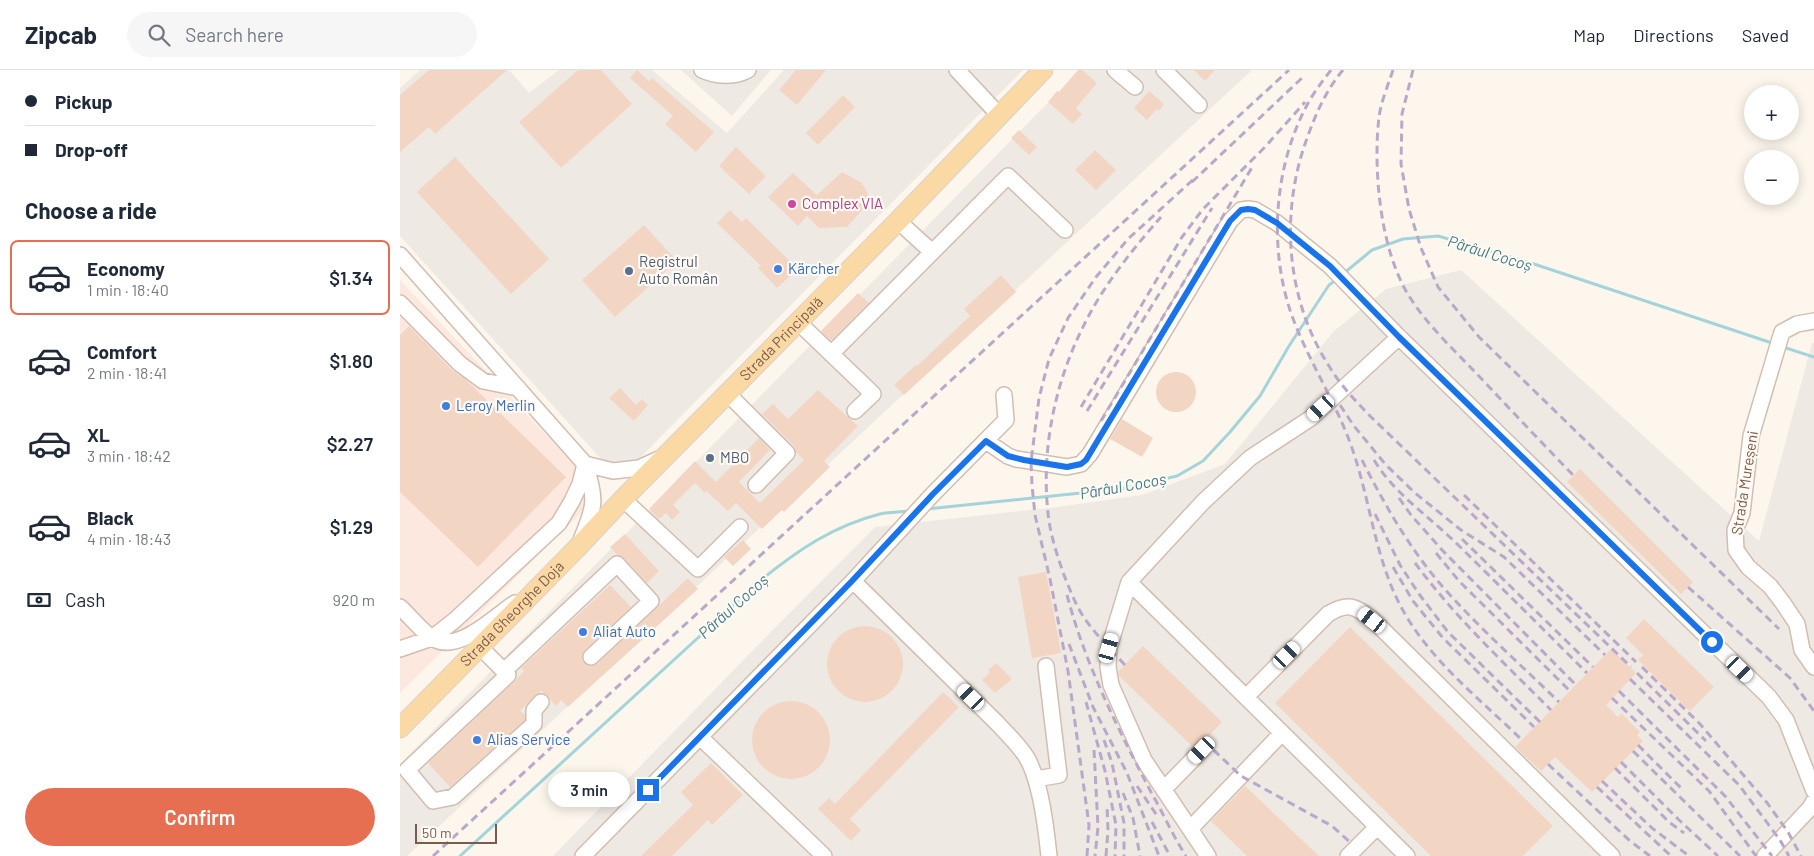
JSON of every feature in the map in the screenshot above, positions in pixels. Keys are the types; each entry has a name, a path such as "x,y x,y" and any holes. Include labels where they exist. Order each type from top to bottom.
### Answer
{"main road":[{"name":"Strada Principală","path":"623,499 898,221 1043,70"},
{"name":"Strada Gheorghe Doja","path":"400,728 623,499"}],"street":[{"path":"702,70 721,76 741,74 748,70"},
{"path":"957,70 999,115"},
{"path":"1115,70 1135,88"},
{"path":"1164,70 1199,104"},
{"path":"831,354 1008,176 1065,230"},
{"path":"986,441 1008,456 1024,460 1067,467 1081,464 1086,460 1230,221 1241,210 1255,210 1277,223 1349,284 1399,337 1769,697 1786,720 1814,791"},
{"path":"898,221 932,252"},
{"path":"400,254 585,464 593,489 593,512 577,548"},
{"path":"400,302 460,364 483,382 518,388"},
{"name":"Strada Mureșeni","path":"1814,321 1797,324 1782,332 1751,436 1742,513 1735,530 1736,550 1748,567 1770,586 1783,603 1796,624 1802,650 1814,666"},
{"path":"798,322 872,394 855,411"},
{"path":"1208,856 1144,760 1111,685 1108,667 1109,648 1128,582 1203,502 1250,458 1310,418 1399,337"},
{"path":"728,394 787,453 756,485"},
{"path":"583,856 852,581 933,494 1006,420 1004,395"},
{"path":"585,464 613,471 639,468 666,456"},
{"path":"400,649 432,638 455,620 559,523 580,484 585,464"},
{"path":"623,499 698,569 740,527"},
{"path":"504,671 617,564 651,601 591,657"},
{"path":"852,581 1015,742 1027,759 1036,779 1049,856"},
{"path":"1128,582 1407,856"},
{"path":"400,607 432,638 447,643 456,642 477,631 536,589"},
{"path":"1246,697 1328,614 1340,607 1351,606 1372,620 1612,856"},
{"path":"480,647 508,675 407,770 433,801 453,797 534,724 534,710 541,702"},
{"path":"1036,779 1059,775 1046,666"},
{"path":"1190,829 1282,733"},
{"path":"700,736 824,856"},
{"path":"1164,789 1202,750"},
{"path":"1765,856 1810,808 1814,801"},
{"path":"1348,856 1377,827"}],"shaded area":[{"path":"420,70 509,70 529,93 559,70 652,70 727,133 784,70 1023,70 619,479 400,236 400,88"},
{"path":"681,70 771,70 732,116"},
{"path":"1080,70 1252,70 407,856 400,856 400,764"},
{"path":"1461,270 1759,541 1812,343 1814,343 1814,856 553,856 875,527 1058,507 1142,495 1225,464 1334,331 1386,289"},
{"path":"400,280 601,493 400,693"}],"building":[{"path":"429,70 507,70 435,134 429,127 400,152 400,95"},
{"path":"578,70 601,70 632,104 561,168 519,122"},
{"path":"637,70 649,81 652,78 714,132 696,152 665,124 673,116 630,78"},
{"path":"796,70 826,70 797,105 779,90"},
{"path":"1078,70 1082,70 1097,83 1076,108 1082,114 1073,124 1048,102"},
{"path":"1194,70 1215,70 1205,81"},
{"path":"1149,91 1164,104 1159,111 1157,109 1147,120 1134,108"},
{"path":"843,95 855,107 818,145 806,133"},
{"path":"1019,130 1037,147 1029,155 1011,138"},
{"path":"736,147 766,176 749,194 719,166"},
{"path":"1095,150 1116,170 1096,190 1075,170"},
{"path":"455,157 549,259 511,294 417,192"},
{"path":"842,172 862,183 871,200 847,227 819,228 807,216 798,226 768,197 793,173 817,195"},
{"path":"730,210 742,222 746,218 798,269 777,288 758,268 761,266 717,223"},
{"name":"Registrul Auto Român","path":"644,225 677,261 615,317 582,280"},
{"path":"1001,275 1016,292 904,395 894,385 970,316 964,309"},
{"path":"858,293 869,303 831,341 821,331"},
{"name":"Leroy Merlin","path":"409,326 453,371 465,379 566,477 478,567 400,492 400,335"},
{"path":"1176,372 1190,378 1196,392 1190,406 1176,412 1162,406 1156,392 1162,378"},
{"path":"620,388 636,405 642,399 648,405 634,421 609,398"},
{"path":"818,390 858,426 824,461 830,467 784,512 782,510 762,529 736,503 728,511 695,483 673,505 680,512 672,520 666,513 659,519 649,509 695,461 716,482 759,438 770,450 739,482 760,503 804,460 796,452 794,446 762,414 773,404 788,419"},
{"path":"1122,419 1153,438 1142,457 1110,439"},
{"path":"1580,469 1693,582 1681,594 1567,482"},
{"path":"625,534 659,571 647,583 624,558 617,555 610,547"},
{"path":"743,540 751,549 733,566 724,557"},
{"path":"1046,572 1061,653 1032,658 1018,577"},
{"path":"688,578 698,589 568,707 561,700 556,706 542,691 534,696 520,711 525,715 525,720 450,787 428,763 514,682 524,671 521,668 610,585 631,607 584,651 582,660 589,666 597,664"},
{"path":"1644,619 1714,687 1690,711 1638,660 1643,655 1626,638"},
{"path":"858,626 872,626 886,632 897,643 903,657 900,679 892,691 872,702 858,702 844,696 833,685 827,671 827,657 833,643 844,632"},
{"path":"1350,627 1553,826 1523,856 1431,856 1275,703"},
{"path":"1143,646 1222,722 1204,741 1199,741 1192,746 1119,676 1118,672"},
{"path":"1611,649 1636,673 1606,705 1618,717 1621,713 1640,732 1637,735 1643,741 1592,792 1555,757 1541,771 1515,747"},
{"path":"996,663 1012,679 995,693 982,680 990,672 988,670"},
{"path":"943,692 959,707 850,819 861,830 851,841 818,809 829,798 835,804"},
{"path":"791,701 806,704 823,718 827,725 830,740 827,755 813,772 806,776 791,779 776,776 759,762 755,755 752,740 755,725 769,708 776,704"},
{"path":"711,763 743,795 712,825 708,820 672,856 641,856 693,805 681,792"},
{"path":"1245,786 1319,856 1247,856 1211,821"}],"waterway":[{"name":"Pârâul Cocoș","path":"1343,274 1372,250 1403,239 1438,236 1534,264 1775,344"},
{"name":"Pârâul Cocoș","path":"927,509 1120,489 1177,476 1203,461 1260,396 1289,346 1329,285 1336,280"},
{"name":"Pârâul Cocoș","path":"1783,347 1814,357"},
{"name":"Pârâul Cocoș","path":"460,856 775,569 817,540 847,525 880,514 911,511"}],"railway":[{"path":"433,856 1289,70"},
{"path":"1331,70 1304,111 1286,159 1281,184 1278,210 1280,263 1291,313 1353,451 1382,558 1397,599 1420,636 1447,668 1522,740"},
{"path":"1343,70 1325,96 1312,124 1297,172 1292,200 1292,258 1296,286 1304,314 1315,341 1338,380 1370,416 1631,667"},
{"path":"1393,70 1380,111 1377,160 1380,206 1384,229 1397,272 1406,291 1430,324 1573,475"},
{"path":"1413,70 1402,114 1401,164 1409,209 1421,248 1438,287 1479,337 1779,629"},
{"path":"1192,182 1303,77"},
{"path":"1081,407 1182,237 1203,209 1265,147 1305,102"},
{"path":"1101,421 1254,164"},
{"path":"1087,856 1089,825 1068,671 1035,515 1031,462 1039,398 1049,359 1068,318 1096,277 1128,239 1196,177"},
{"path":"1087,411 1212,208"},
{"path":"1125,665 1085,619 1064,575 1049,521 1046,489 1049,440 1052,416 1065,369 1084,325 1109,282 1161,217"},
{"path":"1340,405 1354,426 1386,465 1415,493 1461,530 1504,557 1605,655"},
{"path":"1362,460 1398,526 1430,572 1470,616 1559,702"},
{"path":"1374,460 1391,483 1454,541 1587,673"},
{"path":"1464,495 1636,662"},
{"path":"1399,498 1411,515 1442,550 1576,685"},
{"path":"1375,514 1400,565 1448,632 1540,722"},
{"path":"1462,539 1593,667"},
{"path":"1436,553 1459,581 1570,691"},
{"path":"1415,563 1463,621 1551,710"},
{"path":"1393,567 1413,601 1443,638 1534,727"},
{"path":"1688,587 1790,678 1814,711"},
{"path":"1067,595 1074,621 1103,696 1186,856"},
{"path":"1069,644 1093,707 1127,773 1159,856"},
{"path":"1642,667 1700,724 1768,804 1788,832 1801,856"},
{"path":"1637,673 1706,741"},
{"path":"1630,679 1739,785 1780,840 1789,856"},
{"path":"1619,691 1725,796 1772,856"},
{"path":"1612,698 1709,791 1756,856"},
{"path":"1086,702 1105,771 1116,825 1115,856"},
{"path":"1104,740 1112,763 1124,823 1124,856"},
{"path":"1204,741 1241,776 1332,826 1351,843"},
{"path":"1638,745 1684,791"},
{"path":"1094,750 1098,827 1095,856"},
{"path":"1633,751 1740,856"},
{"path":"1621,762 1718,856"},
{"path":"1548,764 1630,841 1650,856"},
{"path":"1615,768 1669,822 1684,833"},
{"path":"1602,781 1652,828 1689,856"},
{"path":"1137,786 1158,817"},
{"path":"1597,787 1671,856"},
{"path":"1123,793 1133,818 1140,856"},
{"path":"1106,856 1107,806"},
{"path":"1152,822 1170,856"}],"place":[{"name":"Complex VIA","path":"792,204"},
{"name":"Kärcher","path":"778,269"},
{"name":"Registrul Auto Român","path":"629,271"},
{"name":"Leroy Merlin","path":"446,406"},
{"name":"MBO","path":"710,458"},
{"name":"Aliat Auto","path":"583,632"},
{"name":"Alias Service","path":"477,740"}],"route":[{"path":"648,790 986,441 1008,456 1016,459 1067,467 1081,464 1086,460 1230,221 1241,210 1248,209 1255,210 1277,223 1330,266 1399,337 1712,642"}]}
